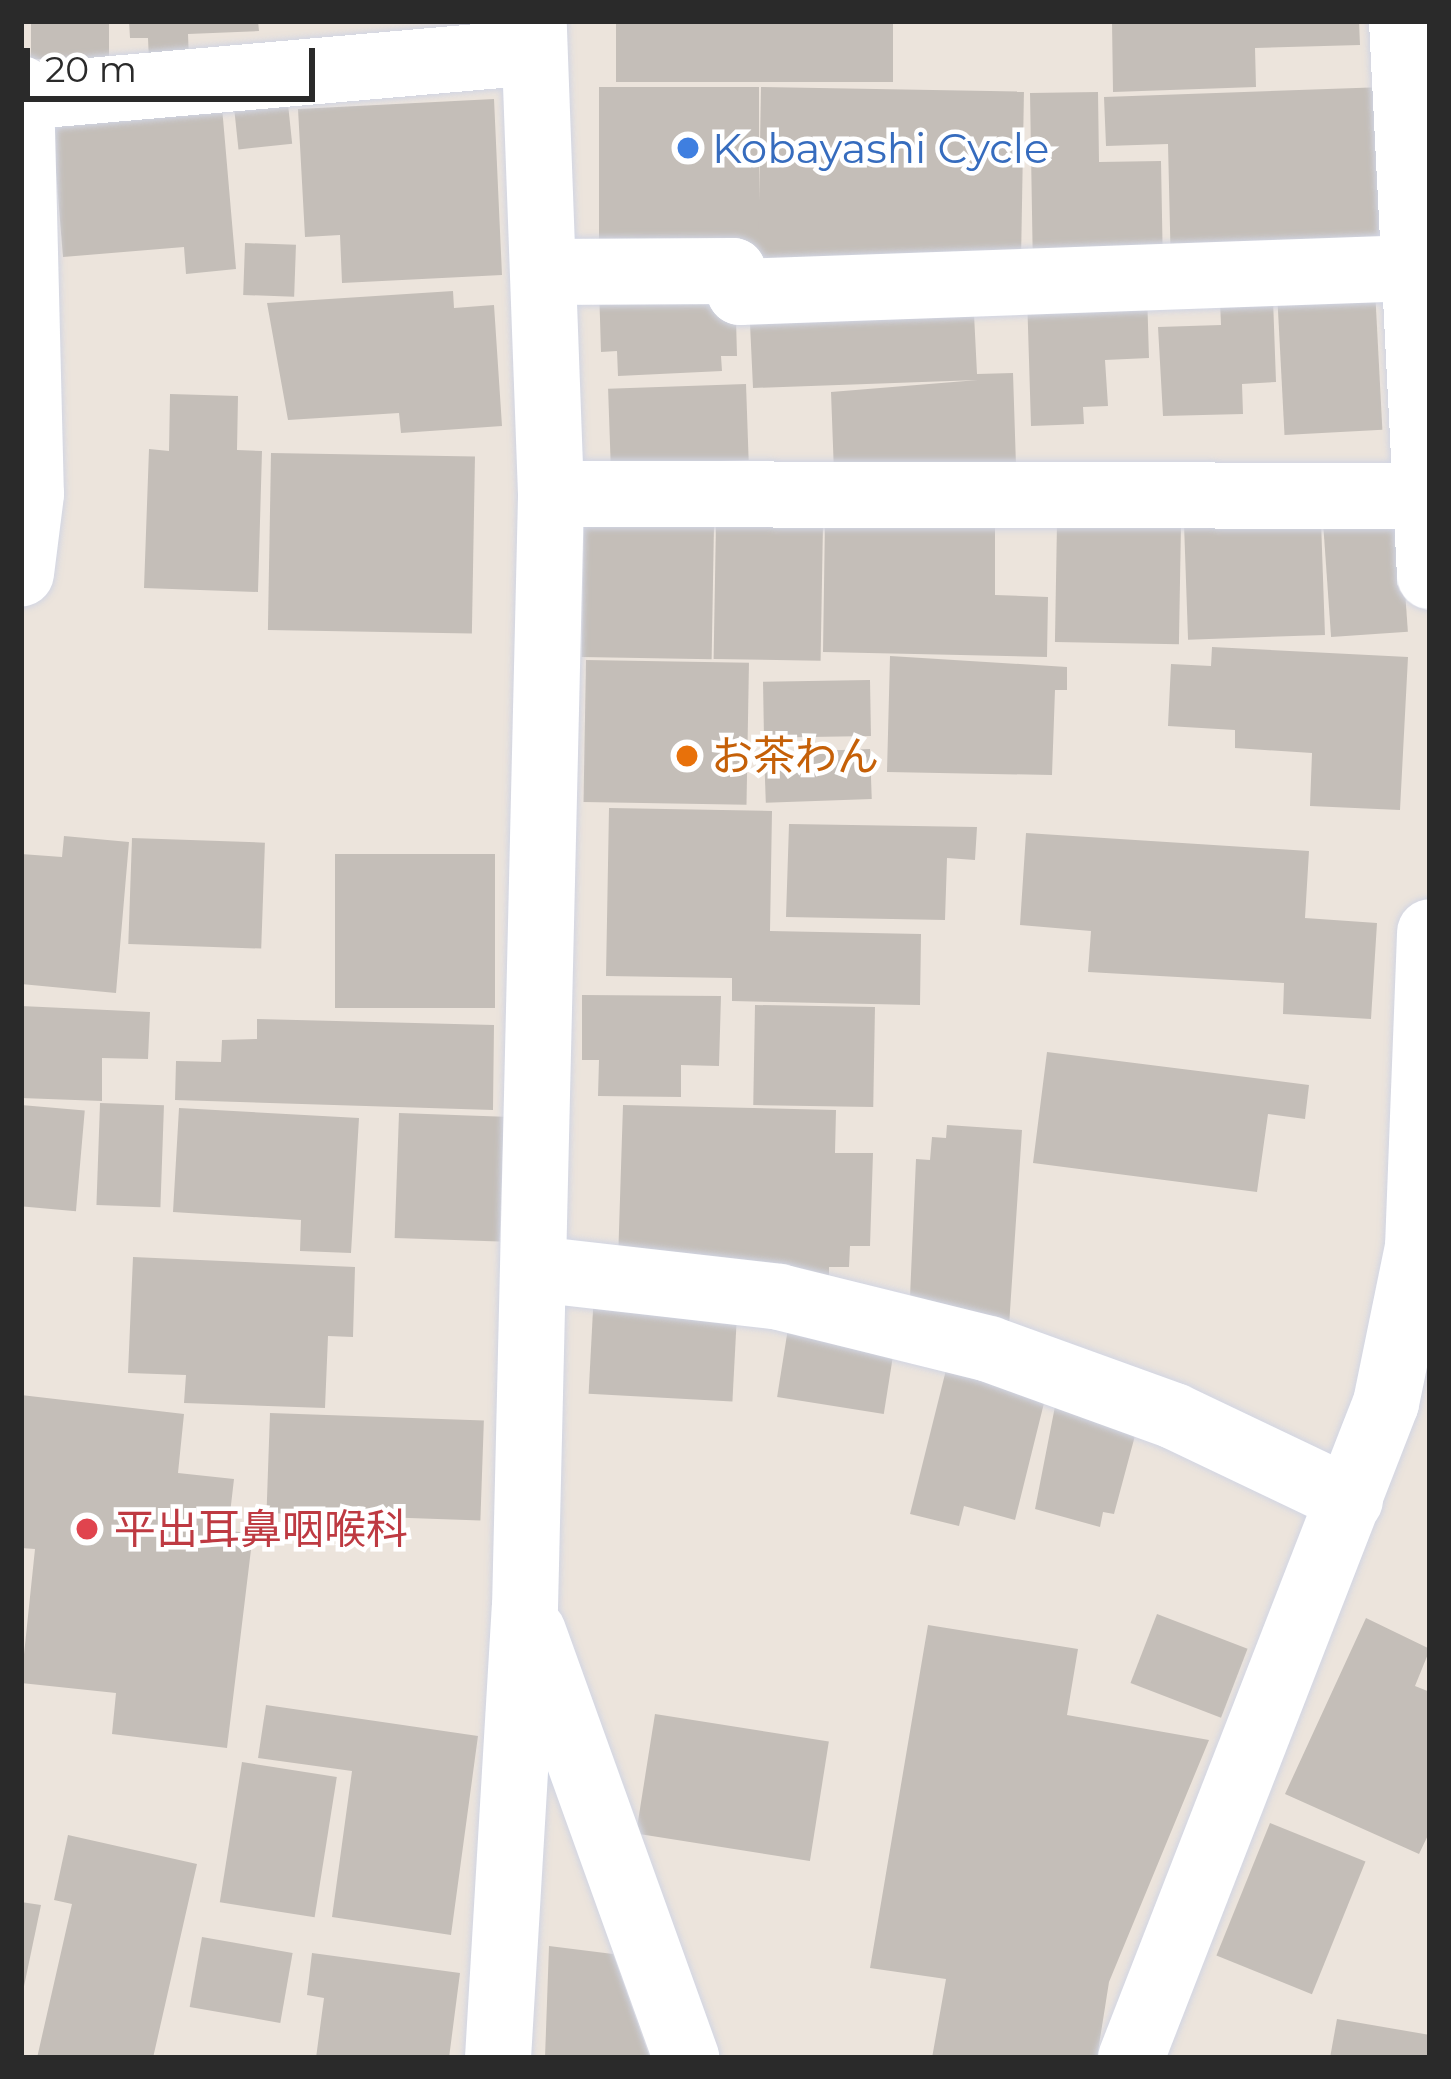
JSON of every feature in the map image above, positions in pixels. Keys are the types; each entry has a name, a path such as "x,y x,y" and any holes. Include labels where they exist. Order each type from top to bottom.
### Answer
{"street":[{"path":"1402,21 1430,576"},
{"path":"21,573 31,494 22,94 534,37 551,494 536,1269 524,1608 498,2058"},
{"path":"543,272 733,271 740,292 1414,268"},
{"path":"551,494 1428,496"},
{"path":"1131,2058 1386,1403 1418,1247 1430,932"},
{"path":"536,1269 778,1297 989,1349 1174,1416 1350,1500"},
{"path":"524,1608 686,2058"}],"building":[{"path":"31,21 109,21 109,59 31,59"},
{"path":"129,21 258,21 259,31 188,34 189,60 149,61 148,38 130,38"},
{"path":"616,21 893,21 893,82 616,82"},
{"path":"1112,21 1359,21 1360,45 1255,48 1256,87 1113,92"},
{"path":"599,87 759,87 759,260 599,260"},
{"path":"761,87 1024,92 1021,269 758,264"},
{"path":"1385,87 1390,264 1171,271 1168,144 1106,146 1104,97"},
{"path":"1098,92 1099,162 1161,161 1163,270 1033,272 1030,93"},
{"path":"494,99 502,275 342,283 340,235 305,237 298,109"},
{"path":"288,104 292,144 238,149 234,110"},
{"path":"222,107 236,269 186,274 184,247 63,257 52,122"},
{"path":"245,243 296,245 294,297 243,295"},
{"path":"735,283 737,356 721,356 722,371 618,376 617,351 601,352 599,287"},
{"path":"1375,289 1382,430 1285,435 1277,294"},
{"path":"453,291 454,308 494,305 502,426 401,433 399,413 288,420 267,303"},
{"path":"1147,292 1149,358 1105,360 1108,406 1083,407 1084,424 1031,426 1027,295"},
{"path":"973,294 977,374 1013,373 1016,466 834,473 831,392 978,380 753,388 749,302"},
{"path":"1273,299 1276,382 1242,384 1243,414 1163,416 1158,327 1221,325 1220,301"},
{"path":"746,384 749,460 611,465 608,389"},
{"path":"170,394 238,396 237,450 262,451 258,592 144,588 149,449 169,451"},
{"path":"271,453 475,457 472,634 268,630"},
{"path":"825,519 995,523 995,595 1048,597 1047,657 823,652"},
{"path":"1400,519 1408,632 1331,637 1323,524"},
{"path":"1321,521 1325,635 1188,640 1184,526"},
{"path":"716,522 823,524 821,661 714,659"},
{"path":"584,523 714,525 712,659 582,657"},
{"path":"1057,523 1181,525 1179,644 1055,642"},
{"path":"1212,647 1408,657 1400,810 1310,806 1312,753 1235,748 1235,730 1168,726 1171,664 1211,666"},
{"path":"890,656 1067,667 1067,690 1055,690 1052,775 887,772"},
{"path":"586,660 749,663 746,805 584,802"},
{"path":"870,680 871,736 764,738 763,682"},
{"path":"870,749 872,799 766,803 764,753"},
{"path":"609,808 772,811 770,931 921,934 920,1005 732,1001 732,978 606,976"},
{"path":"789,824 977,827 975,860 947,858 945,920 786,917"},
{"path":"1026,833 1309,851 1305,918 1377,923 1371,1019 1283,1014 1284,983 1088,972 1091,931 1020,925"},
{"path":"64,836 129,842 116,993 21,984 21,854 62,857"},
{"path":"132,838 265,843 261,949 128,944"},
{"path":"335,854 495,854 495,1008 335,1008"},
{"path":"582,995 721,996 719,1066 681,1065 681,1097 598,1096 599,1060 582,1060"},
{"path":"755,1005 875,1007 873,1107 753,1105"},
{"path":"21,1006 150,1012 148,1059 102,1058 102,1101 21,1098"},
{"path":"257,1019 494,1025 493,1110 175,1100 176,1061 221,1062 222,1040 257,1039"},
{"path":"1047,1052 1309,1085 1305,1119 1268,1114 1257,1192 1033,1163"},
{"path":"100,1103 164,1105 160,1207 96,1205"},
{"path":"21,1105 85,1111 76,1211 21,1206"},
{"path":"623,1105 836,1110 835,1153 873,1153 870,1246 850,1246 849,1267 829,1267 829,1280 618,1261"},
{"path":"179,1108 359,1118 351,1253 300,1251 301,1220 173,1212"},
{"path":"399,1113 504,1117 500,1242 395,1238"},
{"path":"947,1125 1022,1130 1009,1326 909,1320 916,1159 930,1160 932,1137 946,1138"},
{"path":"133,1257 355,1267 353,1337 328,1336 325,1408 184,1403 186,1375 128,1373"},
{"path":"594,1291 738,1299 732,1401 589,1394"},
{"path":"789,1322 896,1339 884,1414 777,1397"},
{"path":"947,1366 1047,1391 1015,1520 964,1506 959,1526 910,1514"},
{"path":"1058,1391 1140,1417 1114,1514 1103,1512 1100,1527 1035,1509"},
{"path":"21,1395 184,1414 178,1473 234,1479 228,1531 253,1533 227,1748 112,1734 116,1693 21,1683 35,1549 21,1548"},
{"path":"270,1413 484,1420 480,1520 267,1513"},
{"path":"1157,1614 1248,1649 1221,1718 1130,1683"},
{"path":"1366,1618 1430,1649 1415,1686 1430,1692 1430,1831 1419,1854 1285,1794"},
{"path":"928,1625 1078,1649 1067,1715 1209,1740 1109,1982 1097,2058 932,2058 946,1979 870,1968"},
{"path":"266,1705 478,1736 451,1935 332,1917 352,1771 258,1758"},
{"path":"655,1714 829,1742 810,1861 636,1834"},
{"path":"242,1762 337,1777 315,1917 220,1902"},
{"path":"1270,1823 1365,1862 1312,1994 1216,1956"},
{"path":"68,1835 197,1864 153,2058 37,2058 72,1904 54,1900"},
{"path":"21,1902 41,1905 23,1991 21,1990"},
{"path":"202,1937 293,1953 280,2023 190,2007"},
{"path":"549,1946 613,1954 650,2058 545,2058"},
{"path":"312,1953 460,1973 449,2058 316,2058 324,1998 307,1995"},
{"path":"1337,2019 1430,2035 1430,2058 1330,2058"}],"place":[{"name":"Kobayashi Cycle","path":"688,148"},
{"name":"お茶わん","path":"687,756"},
{"name":"平出耳鼻咽喉科","path":"87,1529"}]}
